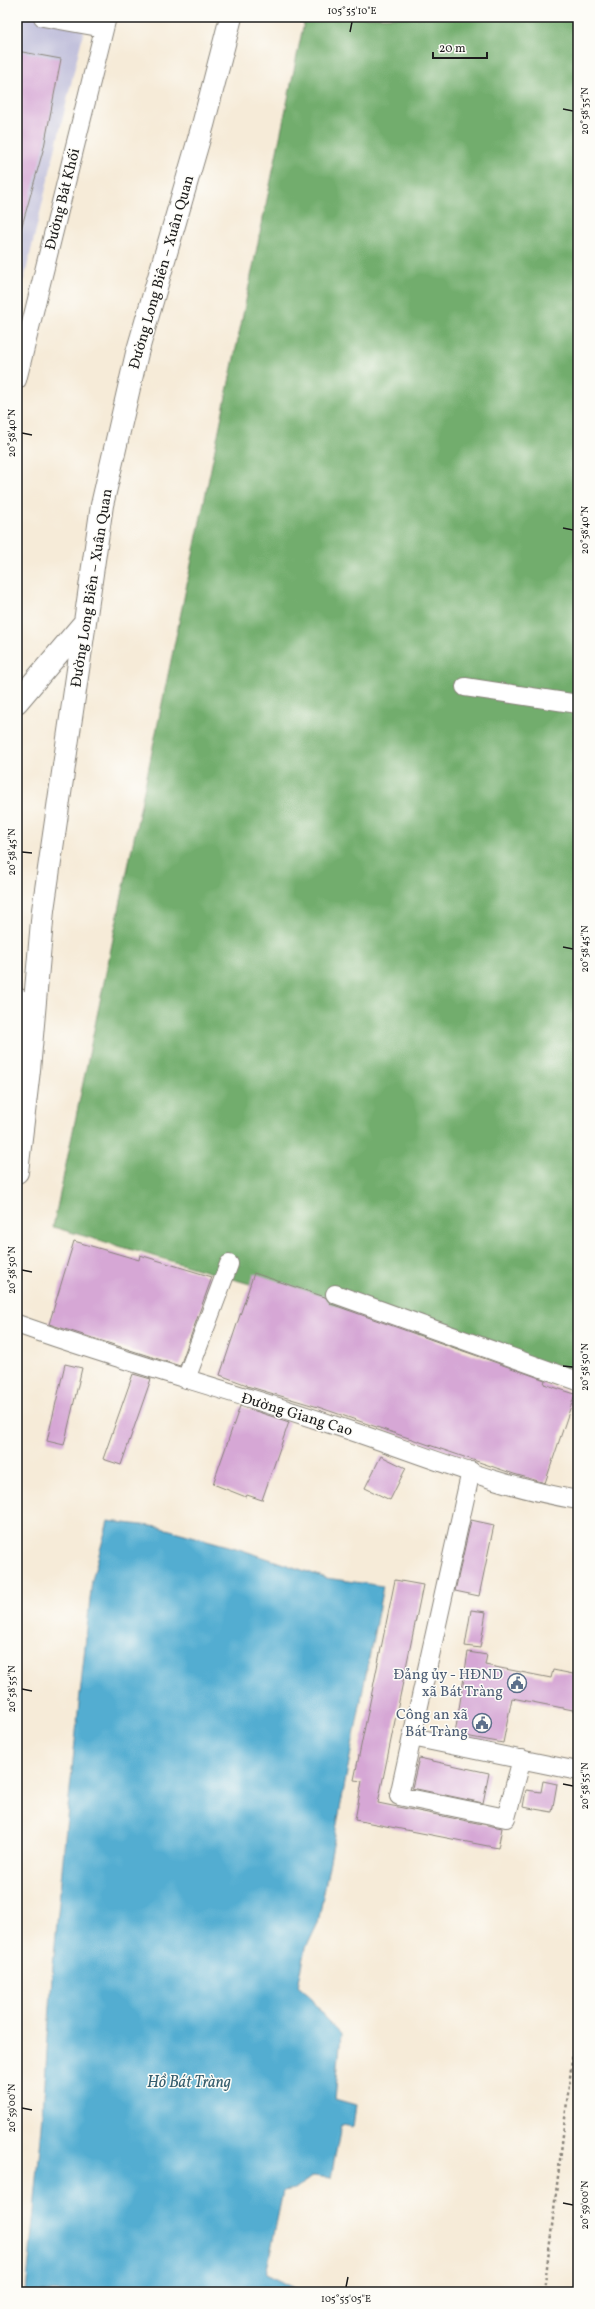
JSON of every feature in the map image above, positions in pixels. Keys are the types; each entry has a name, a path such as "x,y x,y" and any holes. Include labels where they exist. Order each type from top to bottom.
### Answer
{"main road":[{"name":"Đường Long Biên – Xuân Quan","path":"17,1172 29,1070 43,910 102,505 137,353 203,125 231,17"},
{"path":"17,702 85,622"},
{"path":"17,999 29,1070"}],"street":[{"path":"43,17 105,22"},
{"name":"Đường Bát Khối","path":"17,380 20,359 105,22"},
{"path":"465,687 578,704"},
{"path":"186,1379 229,1264"},
{"path":"335,1294 578,1381"},
{"name":"Đường Giang Cao","path":"17,1324 85,1348 330,1423 471,1472 544,1494 578,1500"},
{"path":"471,1472 399,1796 506,1818 522,1759"},
{"path":"412,1737 578,1771"}],"path":[{"path":"544,2292 578,2011"}],"shaded area":[{"path":"17,17 87,17 17,309"}],"green space":[{"path":"305,17 578,17 578,1379 53,1227"}],"water":[{"name":"Hồ Bát Tràng","path":"108,1521 159,1527 236,1548 326,1578 383,1586 318,1923 306,1948 298,1986 313,1999 324,2017 341,2034 335,2099 356,2105 353,2127 341,2125 331,2178 313,2176 295,2189 283,2191 266,2274 300,2290 299,2292 26,2292 42,2127 52,1976 92,1580"}],"building":[{"path":"17,51 61,59 44,147 21,229 17,229"},
{"path":"74,1241 139,1260 140,1255 212,1277 180,1366 49,1324"},
{"path":"254,1273 325,1297 331,1304 545,1380 544,1384 575,1394 545,1483 514,1474 318,1407 247,1386 220,1375"},
{"path":"65,1364 82,1368 64,1445 47,1441"},
{"path":"133,1374 151,1379 121,1465 103,1459"},
{"path":"240,1406 289,1422 262,1500 247,1495 246,1497 213,1484"},
{"path":"381,1456 406,1468 390,1500 365,1488"},
{"path":"471,1520 494,1525 479,1596 455,1591"},
{"path":"395,1580 423,1585 378,1803 502,1828 498,1848 355,1820 362,1781 354,1780"},
{"path":"471,1610 486,1612 480,1648 465,1646"},
{"path":"468,1652 487,1655 485,1665 551,1678 553,1670 578,1675 578,1711 512,1698 503,1743 455,1734"},
{"path":"419,1758 489,1773 483,1803 412,1788"},
{"path":"543,1781 557,1784 552,1812 523,1807 526,1790 541,1792"}],"place":[{"name":"Đảng ủy - HĐND xã Bát Tràng","path":"517,1683"},
{"name":"Công an xã Bát Tràng","path":"482,1723"}]}
